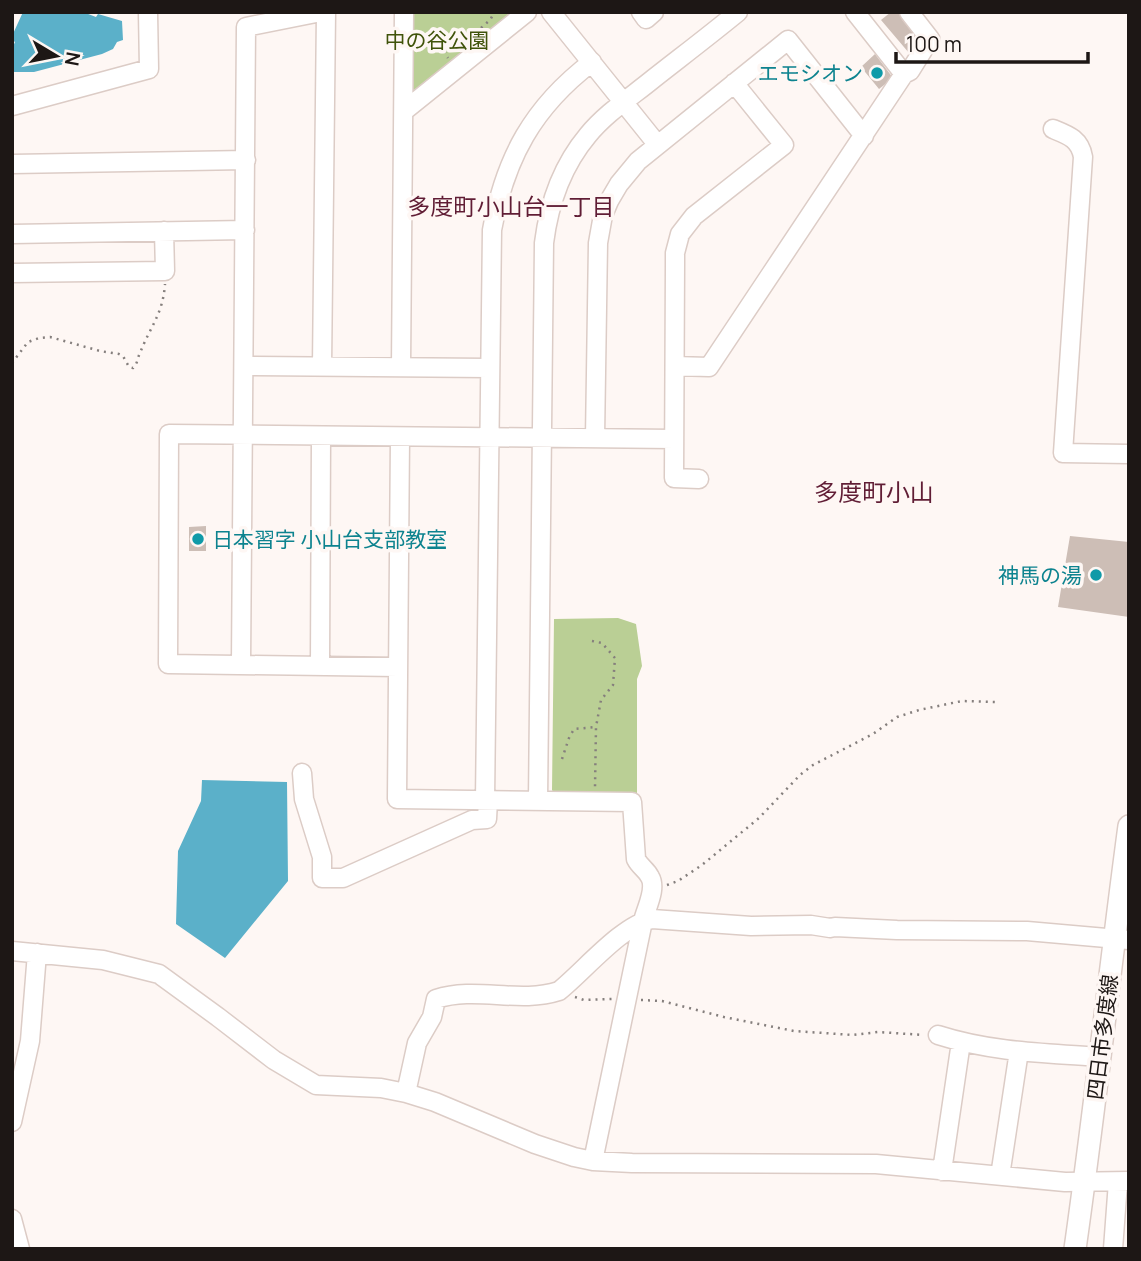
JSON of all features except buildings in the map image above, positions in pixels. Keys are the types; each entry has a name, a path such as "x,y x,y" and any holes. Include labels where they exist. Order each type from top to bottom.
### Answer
{"main road":[{"name":"四日市多度線","path":"1076,1249 1100,1057 1121,939 1129,826"}],"street":[{"path":"12,107 149,69 148,12"},
{"path":"241,664 246,27 324,12 322,367"},
{"path":"401,367 404,12"},
{"path":"404,111 527,12"},
{"path":"551,12 657,144"},
{"path":"641,12 646,19 654,12"},
{"path":"538,801 544,243 547,223 557,186 578,149 600,123 738,12"},
{"path":"855,12 904,74"},
{"path":"675,366 709,367 904,74 910,71 930,39 909,12"},
{"path":"595,438 597,259 600,229 619,184 638,160 788,40 864,135"},
{"path":"302,773 304,799 322,857 322,878 343,878 472,820 487,819 489,368 492,237 496,205 517,148 537,116 558,90 592,62"},
{"path":"699,479 674,478 675,253 681,234 694,216 784,145 734,83"},
{"path":"1053,129 1075,140 1083,157 1063,453 1129,454"},
{"path":"12,164 246,160"},
{"path":"12,234 245,230"},
{"path":"12,273 165,271 164,231"},
{"path":"244,366 489,368"},
{"path":"398,667 168,664 169,434 674,439"},
{"path":"320,666 321,436"},
{"path":"400,437 397,799 632,802 636,859 646,870 653,886 643,921 593,1161"},
{"path":"406,1093 417,1043 432,1017 436,999 469,993 509,996 559,991 620,937 643,921 652,919 751,926 1019,930 1121,939"},
{"path":"12,951 103,960 159,974 274,1060 316,1085 381,1088 406,1093 535,1144 593,1161 876,1164 1065,1182 1124,1182 1113,1249"},
{"path":"12,1122 30,1041 37,953"},
{"path":"938,1035 999,1050 1100,1057"},
{"path":"942,1171 961,1042"},
{"path":"1000,1176 1019,1051"},
{"path":"12,1219 20,1249"}],"path":[{"path":"474,34 494,13"},
{"path":"452,65 445,53 444,39 467,41"},
{"path":"12,363 27,342 50,337 119,354 129,367 133,368 137,365 138,355 161,310 165,271"},
{"path":"593,641 602,643 615,658 613,685 601,700 596,727 595,801"},
{"path":"653,886 669,885 702,865 759,818 813,765 873,734 897,717 962,701 996,702"},
{"path":"562,759 574,729 596,727"},
{"path":"559,991 584,1000 662,1001 794,1031 853,1035 878,1032 938,1035"}],"green space":[{"name":"中の谷公園","path":"411,12 518,12 414,94 409,92"},
{"path":"618,618 636,624 642,666 637,679 637,796 555,795 552,790 554,619"}],"water":[{"path":"23,12 83,12 96,17 98,14 122,21 123,40 102,54 34,72 12,72 12,49 15,42 12,36"},
{"path":"202,780 287,782 288,881 225,958 176,924 178,851 201,801"}],"place":[{"name":"エモシオン","path":"877,73"},
{"name":"日本習字 小山台支部教室","path":"198,539"},
{"name":"神馬の湯","path":"1096,575"}],"district":[{"name":"多度町小山台一丁目","path":"511,206"},
{"name":"多度町小山","path":"874,491"}]}
